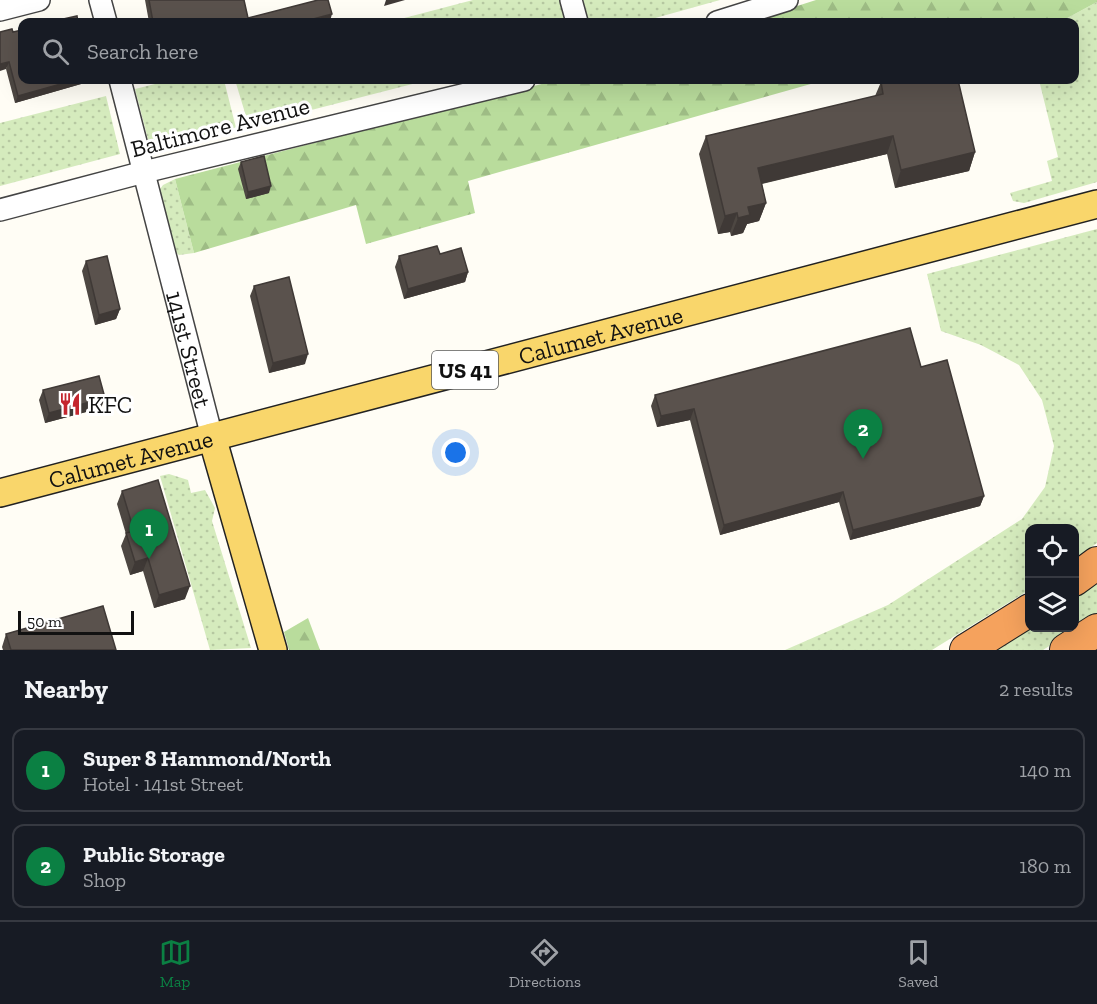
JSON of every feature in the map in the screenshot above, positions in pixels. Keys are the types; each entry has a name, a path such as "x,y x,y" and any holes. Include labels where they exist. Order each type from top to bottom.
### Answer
{"highway":[{"path":"1077,578 1097,563"},
{"path":"966,650 1025,613"},
{"path":"1066,650 1097,630"}],"main road":[{"name":"Calumet Avenue","path":"0,493 1097,204"},
{"name":"141st Street","path":"212,437 273,650"}],"street":[{"path":"0,10 39,0"},
{"path":"100,0 105,18"},
{"path":"571,0 576,18"},
{"path":"730,18 787,0"},
{"name":"141st Street","path":"121,84 212,437"},
{"name":"Baltimore Avenue","path":"0,210 144,172 507,84"}],"green space":[{"path":"473,0 565,0 570,18 404,18"},
{"path":"583,0 720,0 655,18 588,18"},
{"path":"816,0 1097,0 1067,18 760,18"},
{"path":"1097,2 1097,182 1024,203 1013,201 1010,193 1052,181 1047,161 1058,157 1040,84 1079,84 1079,18 1067,18"},
{"path":"155,84 225,84 236,128 151,151 135,89"},
{"path":"236,84 412,84 249,126"},
{"path":"542,84 811,84 468,181 475,213 366,244 356,205 194,253 175,179"},
{"path":"106,96 120,154 0,186 0,123"},
{"path":"175,179 194,253 179,255 173,250 158,192 163,185"},
{"path":"1097,229 1097,543 1079,556 1079,524 1025,524 1025,592 932,650 785,650 888,605 1022,519 1045,487 1054,446 1042,400 1019,365 981,345 941,331 927,274"},
{"path":"169,474 188,480 191,493 205,490 215,508 212,521 251,648 210,650 160,476"},
{"path":"1097,582 1097,615 1079,627 1079,596"},
{"path":"308,618 320,650 289,650 284,632"},
{"path":"1025,631 1071,632 1043,650 993,650"}],"building":[{"path":"149,0 244,0 248,18 152,18"},
{"path":"318,0 328,0 332,14 317,18 248,18"},
{"path":"12,29 13,32 18,31 18,84 61,84 18,96 9,62 0,64 0,32"},
{"path":"881,84 959,84 975,152 901,170 893,136 758,168 766,203 748,207 750,215 738,218 737,213 725,216 706,136 883,94"},
{"path":"264,156 271,186 248,192 241,162"},
{"path":"437,246 440,254 461,248 468,272 408,289 399,256"},
{"path":"107,256 120,309 99,315 86,261"},
{"path":"289,277 308,354 273,363 254,286"},
{"path":"910,328 921,367 947,360 984,496 853,530 843,492 724,525 694,409 661,416 655,395"},
{"path":"99,376 105,398 49,413 43,390"},
{"path":"158,480 190,586 159,595 148,558 135,562 126,533 134,531 122,491"},
{"path":"103,606 116,650 11,650 6,634"}],"place":[{"name":"KFC","path":"70,404"},
{"name":"Public Storage","path":"863,459"},
{"name":"Super 8 Hammond/North","path":"149,559"}]}
